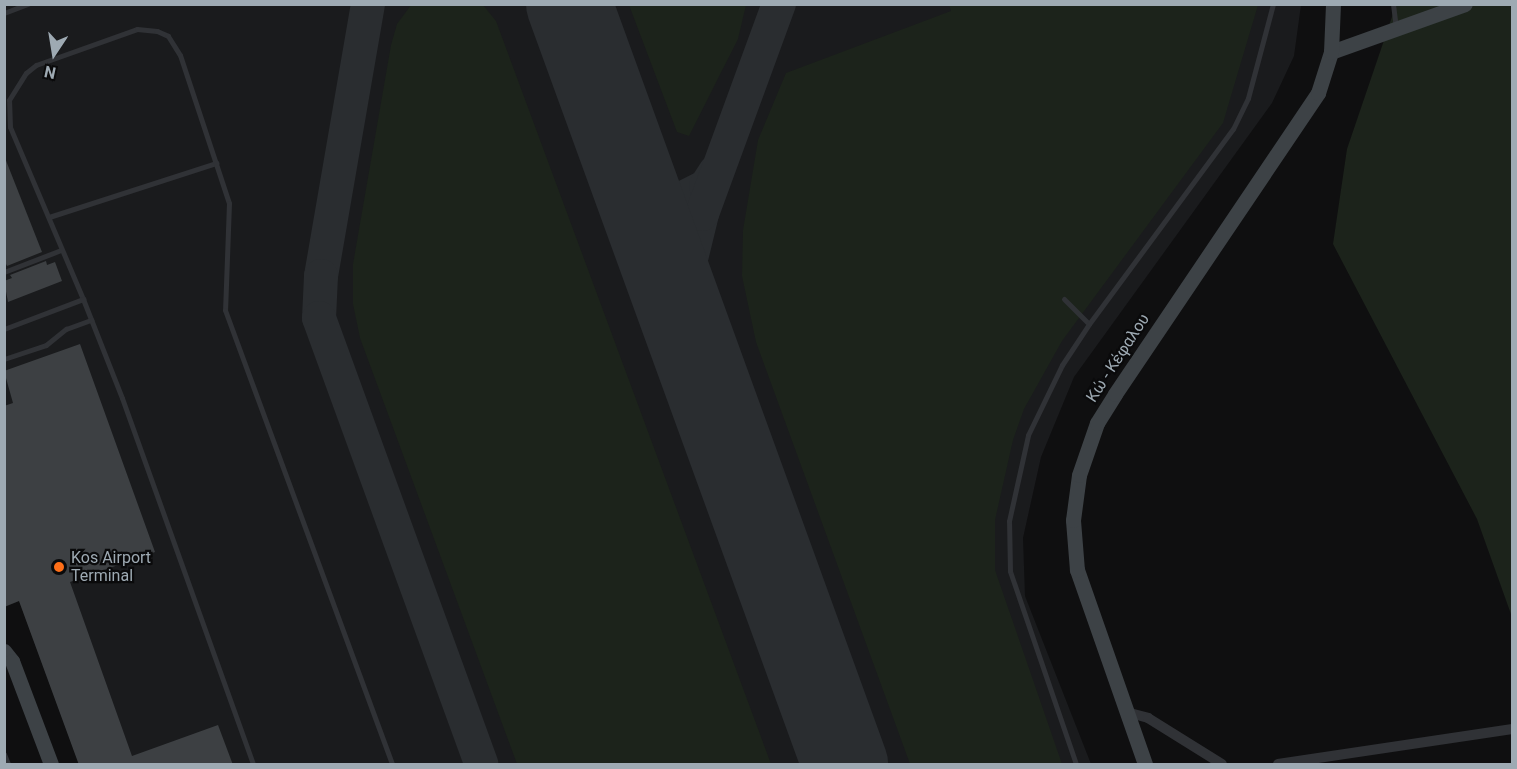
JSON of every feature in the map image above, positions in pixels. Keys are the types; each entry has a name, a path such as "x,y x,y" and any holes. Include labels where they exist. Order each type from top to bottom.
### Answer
{"main road":[{"name":"Κώ - Κέφαλου","path":"1145,765 1077,570 1074,509 1086,449 1115,394 1318,93 1331,52 1333,4"},
{"path":"1331,52 1464,4"},
{"path":"4,651 12,661 51,765"}],"street":[{"path":"1126,712 1148,718 1222,765"},
{"path":"1278,765 1512,729"}],"lane":[{"path":"4,13 27,4"},
{"path":"1076,765 1024,621 1010,571 1009,521 1029,435 1062,365 1089,324 1233,129 1248,98 1273,4"},
{"path":"1393,4 1396,29"},
{"path":"253,765 91,320 49,217 7,128 9,100 30,69 136,29 157,31 168,36 180,55 231,215 225,310 392,765"},
{"path":"49,217 216,163"},
{"path":"4,272 62,250"},
{"path":"4,329 82,299"},
{"path":"1064,299 1089,324"},
{"path":"4,359 46,345 66,329 91,320"},
{"path":"4,754 9,765"}],"shaded area":[{"path":"5,5 1301,5 1294,56 1272,103 1074,377 1041,457 1023,538 1025,596 1091,764 79,764 19,601 5,607"},
{"path":"411,5 483,5 496,21 771,764 517,764 360,338 353,304 353,264 391,45 397,24"},
{"path":"629,5 746,5 738,39 689,136 677,132"},
{"path":"949,5 1258,5 1223,123 1062,341 1024,409 1013,440 995,520 995,570 1062,764 910,764 756,342 742,276 743,230 758,140 786,73 951,11"},
{"path":"1396,5 1512,5 1512,617 1477,519 1333,244 1347,149"}],"building":[{"path":"5,158 42,252 7,266 4,260"},
{"path":"46,261 47,265 55,262 62,281 8,302 4,281 12,278 10,275"},
{"name":"Kos Airport Terminal","path":"80,344 155,552 70,582 132,756 218,725 233,765 79,765 19,601 4,607 4,406 13,403 4,371"}],"taxiway":[{"path":"368,4 321,276 319,318 481,764"},
{"path":"684,328 691,259 702,214 779,4"},
{"path":"628,170 641,190 659,198 679,200 706,186 715,172"}],"runway":[{"path":"569,4 845,764"}],"place":[{"name":"Kos Airport Terminal","path":"59,567"}]}
